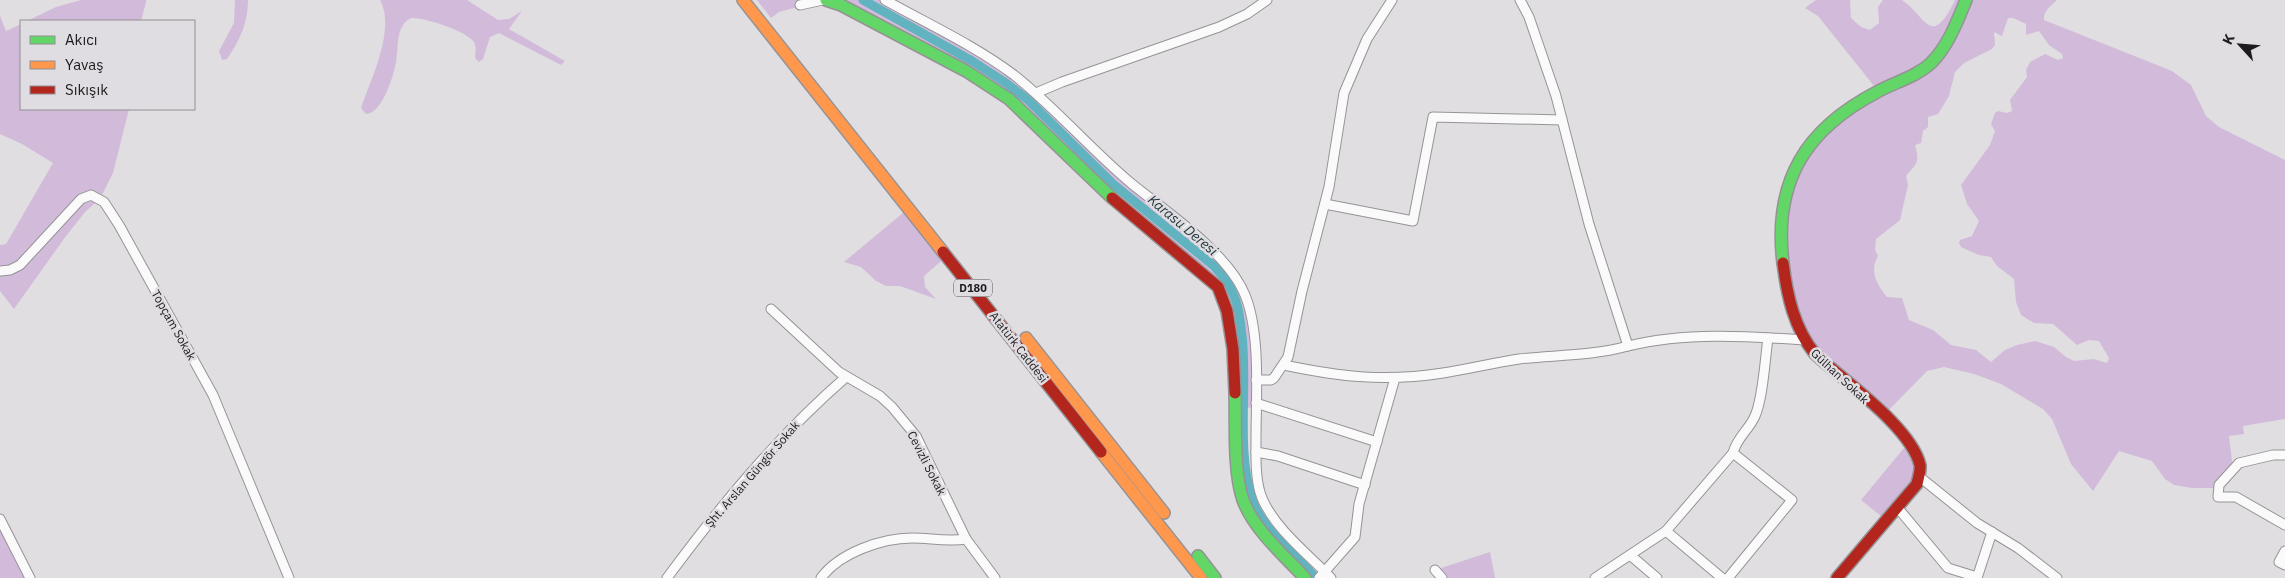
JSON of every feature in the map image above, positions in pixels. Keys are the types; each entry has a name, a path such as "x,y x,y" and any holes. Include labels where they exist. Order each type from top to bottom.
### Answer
{"main road":[{"name":"Atatürk Caddesi","path":"743,0 1201,578"},
{"name":"Atatürk Caddesi","path":"757,0 992,295"},
{"path":"825,0 841,5 958,67 1009,99 1106,193 1218,287 1225,302 1233,349 1237,464 1243,500 1260,529 1305,578"},
{"name":"Gülhan Sokak","path":"1921,478 1921,462 1915,448 1804,340 1789,295 1781,254 1780,236 1783,205 1801,160 1812,139 1830,123 1870,96 1915,74 1932,63 1949,37 1966,0"},
{"name":"Atatürk Caddesi","path":"1022,332 1215,578"},
{"path":"1837,578 1921,478"}],"street":[{"path":"800,5 825,0"},
{"path":"885,0 990,59 1036,93 1122,176 1229,267 1241,286 1250,308 1256,380 1256,452 1261,495 1268,509 1325,576 1355,537 1359,504 1395,378"},
{"path":"1036,93 1062,82 1219,27 1247,14 1266,0"},
{"path":"1256,380 1270,380 1284,365 1325,204 1348,81 1367,39 1392,0"},
{"path":"1520,0 1529,17 1562,120 1590,224 1628,346"},
{"path":"1325,204 1413,221 1433,117 1562,120"},
{"name":"Topçam Sokak","path":"0,271 10,270 20,265 81,199 91,195 104,202 119,225 213,396 289,578"},
{"name":"Cevizli Sokak","path":"771,309 846,377 880,396 892,407 916,436 966,539 995,578"},
{"path":"1284,365 1344,377 1395,378 1443,373 1521,359 1605,352 1653,340 1688,337 1804,340"},
{"path":"1595,578 1666,531 1733,453 1736,442 1750,425 1757,412 1768,338"},
{"name":"Şht. Arslan Güngör Sokak","path":"667,578 732,493 783,436 846,377"},
{"path":"1256,403 1377,442"},
{"path":"1256,452 1278,456 1364,485"},
{"path":"1728,578 1792,500 1733,453"},
{"path":"2285,455 2273,455 2239,463 2218,485 2218,497 2236,497 2285,525"},
{"path":"1921,478 1977,523 2018,548 2056,578"},
{"path":"1897,507 1948,568 1977,578 1992,532"},
{"path":"0,519 30,578"},
{"path":"1666,531 1722,578"},
{"path":"821,578 839,562 888,540 912,538 950,541 966,539"},
{"path":"2285,551 2279,562 2285,565"},
{"path":"1630,555 1657,578"},
{"path":"1435,570 1442,578"}],"shaded area":[{"path":"81,0 146,0 141,20 29,20 56,7"},
{"path":"235,0 248,0 247,16 236,45 227,59 222,60 219,51 234,23"},
{"path":"380,0 467,0 498,20 509,19 522,11 509,29 565,61 561,65 499,33 490,37 483,59 479,62 475,58 476,48 474,42 463,33 425,20 411,18 402,26 400,31 395,68 386,93 377,108 366,114 361,108 376,69 384,39 384,12"},
{"path":"757,0 823,0 779,12 771,18"},
{"path":"826,0 885,0 990,59 1221,259 1250,308 1256,408 1235,407 1225,302 1020,108"},
{"path":"1816,0 1850,0 1851,18 1861,27 1870,30 1879,23 1878,7 1883,0 1902,0 1928,25 1934,26 1940,23 1947,15 1955,0 2057,0 2046,11 2044,20 2172,71 2191,85 2206,116 2219,127 2285,160 2285,419 2243,426 2244,434 2229,436 2233,469 2219,488 2192,488 2174,485 2165,479 2152,461 2119,451 2093,491 2071,464 2052,419 2043,409 2001,384 1974,374 1944,367 1927,371 1883,416 1813,351 1793,310 1781,224 1807,147 1878,91 1818,16 1805,8","holes":["2008,18 2013,18 2026,24 2026,35 2039,31 2049,45 2062,54 2063,58 2058,60 2045,54 2030,62 2026,70 2027,77 2010,100 2012,111 2007,113 1998,111 1995,113 1991,124 1995,131 1990,145 1961,185 1967,204 1979,221 1972,236 1960,240 1959,243 1961,247 1979,255 1991,257 1997,266 2014,279 2016,302 2021,315 2034,323 2053,324 2077,345 2089,340 2099,341 2109,358 2107,363 2094,359 2074,361 2054,347 2035,341 2005,350 1991,362 1976,350 1951,345 1933,330 1909,320 1902,298 1887,297 1875,278 1874,267 1878,256 1875,250 1876,239 1900,220 1908,185 1906,176 1916,162 1915,145 1921,143 1923,131 1928,127 1928,117 1938,114 1949,96 1955,72 1964,63 1992,49 1995,45 1994,32 2002,36"]},
{"path":"0,16 6,31 20,24 20,110 129,110 113,173 100,199 85,212 66,236 14,309 0,291 0,245 6,244 53,163 22,144 0,134"},
{"path":"909,208 947,256 924,276 925,287 936,299 900,286 886,286 876,281 861,267 844,262"},
{"path":"1909,442 1922,470 1886,520 1861,500"},
{"path":"0,519 30,578 0,578"},
{"path":"1490,552 1495,578 1442,578 1435,570"}],"waterway":[{"name":"Karasu Deresi","path":"863,0 972,61 1006,83 1028,100 1113,184 1214,266 1224,278 1236,302 1242,335 1243,439 1247,480 1252,499 1263,521 1271,531 1316,578"}],"traffic: fast":[{"path":"826,0 841,5 966,71 1009,99 1112,198"},
{"path":"1783,263 1781,234 1783,207 1790,183 1800,161 1813,141 1831,123 1852,107 1877,92 1912,76 1931,63 1947,41 1966,0"},
{"path":"1235,393 1236,461 1243,500 1254,522 1305,578"},
{"path":"1198,556 1215,578"}],"traffic: slow":[{"path":"743,0 943,252"},
{"path":"1026,338 1164,513"},
{"path":"1101,452 1201,578"}],"traffic: jam":[{"path":"1112,198 1218,287 1227,311 1233,349 1235,393"},
{"path":"943,252 1101,452"},
{"path":"1783,263 1793,311 1808,344 1815,354 1875,405 1904,435 1914,450 1920,465 1917,484 1837,578"}]}
